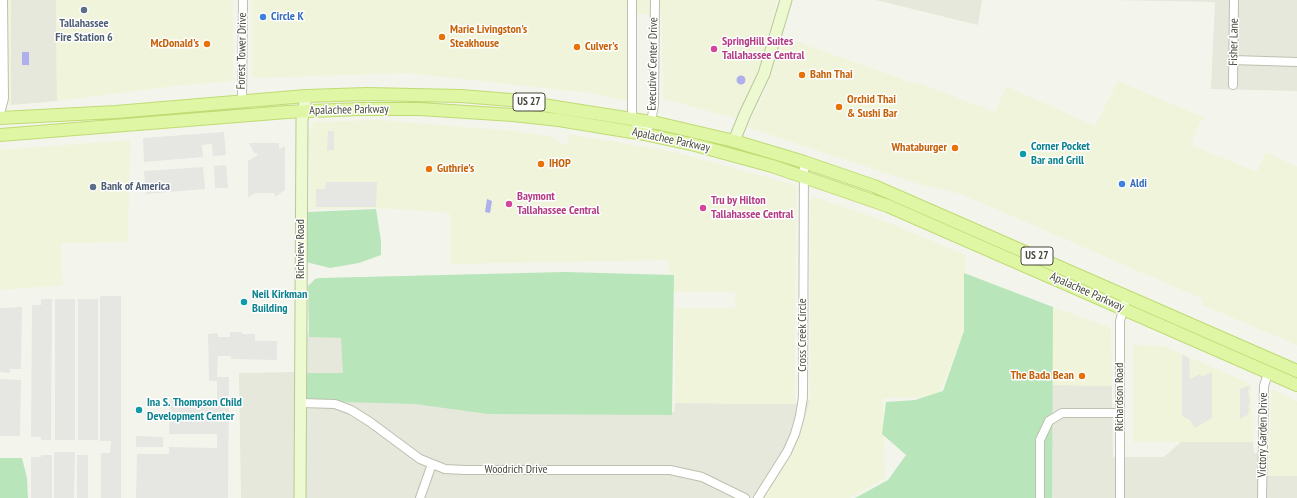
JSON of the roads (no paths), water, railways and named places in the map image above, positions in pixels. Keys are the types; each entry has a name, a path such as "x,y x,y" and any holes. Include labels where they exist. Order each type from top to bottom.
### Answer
{"main road":[{"name":"Apalachee Parkway","path":"0,118 242,103 306,96 367,94 512,100 632,118 734,141 804,162 899,196 1292,369"},
{"path":"461,111 489,98"},
{"name":"Apalachee Parkway","path":"0,134 304,111 361,109 461,111 552,119 644,134 695,145 804,176 888,206 1297,385"},
{"path":"85,128 116,112 133,125"},
{"path":"1268,373 1276,368 1292,369"}],"street":[{"path":"0,114 4,98 4,0"},
{"name":"Forest Tower Drive","path":"242,103 243,0"},
{"name":"Executive Center Drive","path":"632,0 632,118 644,134 651,122 654,105 654,0"},
{"path":"734,141 764,74 786,0"},
{"name":"Fisher Lane","path":"1233,85 1234,0"},
{"path":"1233,60 1297,62"},
{"name":"Richview Road","path":"300,498 302,120 306,96"},
{"name":"Cross Creek Circle","path":"758,498 787,452 795,434 803,397 804,162"},
{"name":"Richardson Road","path":"1120,498 1120,321 1127,296"},
{"name":"Victory Garden Drive","path":"1262,498 1264,386 1268,373"},
{"name":"Woodrich Drive","path":"300,403 335,404 350,410 370,422 420,459 445,469 670,470 702,477 745,498"},
{"path":"1040,498 1040,440 1049,421 1062,413 1120,412"},
{"path":"420,498 432,464"}],"water":[{"path":"22,52 29,52 29,65 22,65"},
{"path":"739,76 743,76 745,80 743,84 739,84 737,82 737,78"},
{"path":"487,199 492,201 490,213 485,212"}],"place":[{"name":"Tallahassee Fire Station 6","path":"84,10"},
{"name":"Circle K","path":"263,17"},
{"name":"Marie Livingston's Steakhouse","path":"442,37"},
{"name":"McDonald's","path":"207,44"},
{"name":"Culver's","path":"577,47"},
{"name":"SpringHill Suites Tallahassee Central","path":"714,49"},
{"name":"Bahn Thai","path":"802,75"},
{"name":"Orchid Thai & Sushi Bar","path":"839,107"},
{"name":"Whataburger","path":"955,148"},
{"name":"Corner Pocket Bar and Grill","path":"1023,154"},
{"name":"IHOP","path":"541,164"},
{"name":"Guthrie's","path":"429,169"},
{"name":"Aldi","path":"1122,184"},
{"name":"Bank of America","path":"93,187"},
{"name":"Baymont Tallahassee Central","path":"509,204"},
{"name":"Tru by Hilton Tallahassee Central","path":"703,208"},
{"name":"Neil Kirkman Building","path":"244,302"},
{"name":"The Bada Bean","path":"1082,376"},
{"name":"Ina S. Thompson Child Development Center","path":"139,410"}]}
